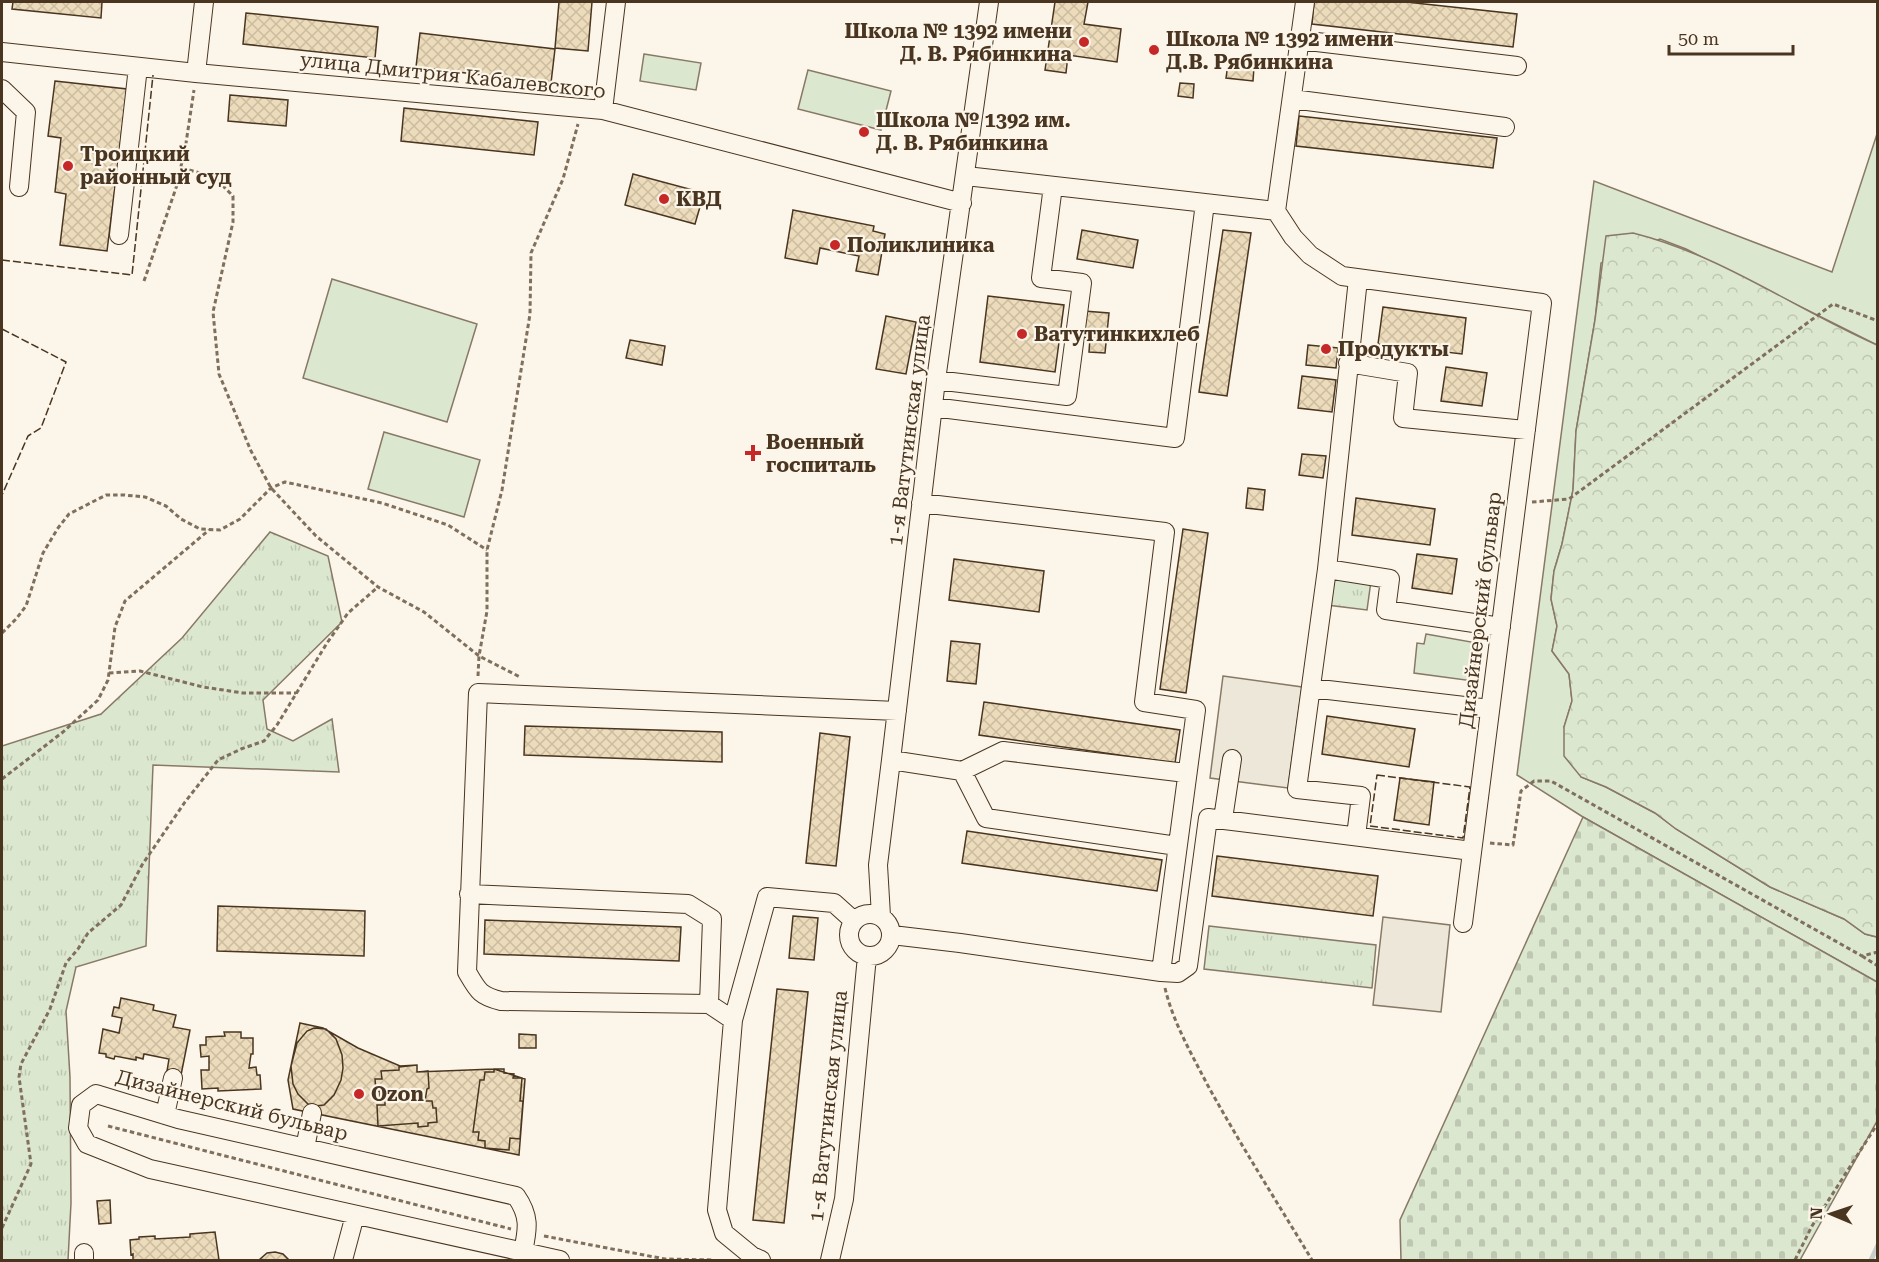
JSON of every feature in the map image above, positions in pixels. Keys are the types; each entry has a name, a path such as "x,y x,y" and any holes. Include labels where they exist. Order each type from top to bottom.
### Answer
{"street":[{"path":"196,73 204,2"},
{"path":"603,110 615,2"},
{"name":"1-я Ватутинская улица","path":"881,916 878,865 936,380 989,2"},
{"path":"1305,2 1276,211 1293,237 1310,255 1342,276 1358,279 1327,569 1297,789 1361,796 1356,836"},
{"path":"1300,40 1517,66"},
{"name":"улица Дмитрия Кабалевского","path":"2,52 196,73 603,110 962,203"},
{"path":"119,235 138,67"},
{"path":"2,89 26,112 19,187"},
{"path":"1292,99 1505,127"},
{"path":"966,176 1276,211"},
{"path":"936,380 1067,396 1082,283 1041,278 1053,186"},
{"path":"933,407 1175,438 1205,203"},
{"name":"Дизайнерский бульвар","path":"1358,279 1542,303 1463,923"},
{"path":"1348,363 1408,373 1403,418 1526,429"},
{"path":"921,504 1165,532 1144,702 1196,710 1161,972"},
{"path":"1327,569 1390,579 1386,610 1501,627"},
{"path":"1311,688 1490,709"},
{"path":"733,1020 709,1004 501,1001 485,997 475,986 467,972 478,693 897,711"},
{"path":"891,760 962,771 1003,751 1186,773"},
{"path":"1223,819 1232,759"},
{"path":"962,771 986,818 1177,846"},
{"path":"892,935 1178,973 1188,966 1208,818 1473,847"},
{"name":"1-я Ватутинская улица","path":"857,919 878,865"},
{"path":"469,894 688,904 712,919 709,1004"},
{"path":"761,1260 752,1256 724,1233 717,1210 733,1020 767,897 834,903 857,919"},
{"path":"867,914 881,916 891,928 892,935 887,948 881,953 867,956 860,953 850,942 849,935 857,919 867,914"},
{"name":"1-я Ватутинская улица","path":"830,1260 844,1199 867,956"},
{"path":"165,1115 173,1078"},
{"name":"Дизайнерский бульвар","path":"523,1252 527,1233 525,1209 516,1196 165,1115 96,1094 81,1105 78,1128 87,1144 150,1169 355,1215 523,1252 560,1260"},
{"path":"305,1148 312,1113"},
{"path":"343,1260 355,1215"}],"path":[{"path":"144,281 182,168 196,73"},
{"path":"478,693 479,656 487,611 487,550 502,490 530,314 531,253 563,180 583,107"},
{"path":"182,168 214,177 233,196 233,222 213,312 219,374 251,451 271,488 316,536 378,587 424,612 479,656"},
{"path":"1516,504 1569,498 1833,304 1878,321"},
{"path":"2,633 26,606 43,553 58,528 69,514 106,495 145,497 166,506 182,519 200,529 219,530 240,519 271,488 285,482 382,503 448,525 487,550"},
{"path":"2,779 63,732 98,700 108,680 116,627 126,601 210,529"},
{"path":"2,1228 32,1164 19,1077 21,1064 50,1009 66,963 88,933 121,905 142,865 185,802 218,760 264,741 277,725 327,642 348,613 378,587"},
{"path":"109,674 140,671 203,687 243,693 296,693"},
{"path":"1473,847 1513,845 1521,791 1534,781 1551,782 1878,966"},
{"path":"1862,956 1878,951"},
{"path":"1161,972 1169,1008 1194,1058 1236,1136 1312,1260"},
{"path":"1796,1260 1812,1226 1878,1124"},
{"path":"108,1126 527,1233 665,1259 714,1260"}],"green space":[{"path":"644,54 701,63 696,90 640,81"},
{"path":"808,70 891,91 881,130 798,109"},
{"path":"1877,134 1877,345 1686,249 1660,239 1601,263 1595,320 1576,431 1573,490 1554,571 1551,599 1557,626 1552,651 1569,674 1572,701 1564,727 1581,777 1606,787 1655,813 1676,829 1770,887 1844,919 1865,934 1877,937 1877,982 1583,817 1517,775 1594,181 1832,272"},
{"path":"1633,233 1697,255 1877,345 1877,937 1865,934 1844,919 1770,887 1676,829 1655,813 1606,787 1581,777 1564,756 1564,727 1572,701 1569,674 1552,651 1557,626 1551,599 1554,571 1573,490 1576,431 1595,320 1606,236"},
{"path":"332,279 477,324 447,422 303,378"},
{"path":"384,432 480,460 464,517 368,489"},
{"path":"270,532 328,556 342,622 263,700 267,729 293,741 332,719 339,772 153,765 146,946 76,967 66,1011 70,1077 71,1203 68,1260 2,1260 2,746 101,714 182,638"},
{"path":"1332,575 1371,581 1367,610 1327,605"},
{"path":"1426,634 1477,643 1473,681 1414,673 1417,643 1424,644"},
{"path":"1583,817 1877,982 1877,1121 1800,1260 1401,1260 1400,1220"},
{"path":"1209,926 1376,945 1372,988 1204,969"}],"shaded area":[{"path":"1223,676 1302,687 1288,788 1210,778"},
{"path":"1383,917 1450,925 1441,1012 1373,1005"}],"building":[{"path":"13,2 102,2 101,18 12,9"},
{"path":"559,2 592,2 588,51 555,48"},
{"name":"Школа № 1392 имени Д. В. Рябинкина","path":"1055,2 1088,2 1084,24 1121,29 1117,62 1068,55 1066,73 1045,70"},
{"path":"1314,2 1406,2 1517,14 1513,47 1312,24"},
{"path":"246,13 378,27 375,58 243,44"},
{"path":"420,33 555,49 551,83 416,67"},
{"path":"1228,64 1254,67 1253,81 1226,78"},
{"path":"55,81 127,89 107,251 60,245 66,194 55,192 61,138 48,136"},
{"path":"1180,83 1194,84 1193,98 1178,96"},
{"path":"230,95 288,100 286,126 228,121"},
{"path":"404,108 538,122 534,155 401,141"},
{"path":"1299,116 1497,138 1493,168 1296,146"},
{"name":"КВД","path":"633,174 704,193 695,224 625,205"},
{"name":"Поликлиника","path":"793,210 874,226 873,231 885,234 878,275 856,271 859,256 820,248 817,264 785,258"},
{"path":"1082,230 1138,240 1133,268 1077,259"},
{"path":"1223,230 1251,233 1227,396 1199,392"},
{"name":"Ватутинкихлеб","path":"988,296 1064,305 1055,372 980,362"},
{"path":"1383,307 1466,318 1462,354 1378,344"},
{"path":"1084,311 1109,313 1105,353 1089,352 1090,338 1082,337"},
{"path":"886,316 916,322 906,374 876,369"},
{"path":"630,340 665,346 662,365 626,358"},
{"path":"1308,345 1338,348 1336,368 1306,365"},
{"path":"1446,367 1487,373 1482,406 1441,401"},
{"path":"1302,376 1336,380 1332,412 1298,408"},
{"path":"1302,454 1326,456 1323,478 1299,475"},
{"path":"1248,488 1265,490 1263,510 1246,508"},
{"path":"1356,498 1435,509 1430,545 1352,535"},
{"path":"1183,529 1208,533 1186,693 1160,689"},
{"path":"1417,554 1457,559 1452,594 1412,588"},
{"path":"954,559 1044,571 1039,612 949,600"},
{"path":"951,641 980,644 976,684 947,681"},
{"path":"984,702 1180,730 1175,763 979,735"},
{"path":"1327,716 1415,729 1409,767 1322,754"},
{"path":"525,726 722,732 722,762 524,755"},
{"path":"820,733 850,737 836,866 806,863"},
{"path":"1400,778 1434,782 1429,825 1394,820"},
{"path":"967,831 1162,860 1157,891 962,863"},
{"path":"1217,856 1378,876 1373,916 1212,896"},
{"path":"218,906 365,911 364,956 217,951"},
{"path":"793,916 818,918 814,960 789,958"},
{"path":"485,920 681,927 679,961 484,954"},
{"path":"777,989 808,992 784,1223 753,1220"},
{"path":"121,998 154,1005 153,1010 176,1015 173,1027 190,1030 180,1080 166,1077 169,1059 144,1054 143,1059 115,1056 114,1059 99,1053 103,1029 119,1033 122,1018 112,1016 114,1007 119,1008"},
{"path":"300,1023 323,1028 358,1048 400,1066 417,1065 417,1072 494,1069 525,1079 519,1155 293,1109 288,1080"},
{"path":"314,1028 326,1029 336,1039 342,1055 343,1068 341,1080 334,1095 324,1105 315,1106 308,1104 298,1094 293,1084 291,1066 297,1043 307,1031"},
{"path":"224,1032 241,1032 241,1038 253,1038 253,1054 251,1054 249,1068 256,1067 257,1075 260,1075 261,1089 218,1091 218,1088 202,1089 201,1070 209,1070 209,1056 201,1057 200,1045 206,1045 206,1037 225,1036"},
{"path":"519,1034 536,1035 536,1048 519,1048"},
{"path":"417,1065 417,1072 428,1071 429,1088 425,1101 432,1101 433,1108 436,1108 437,1122 418,1127 418,1123 378,1126 377,1105 385,1105 385,1097 380,1098 380,1091 376,1092 375,1079 382,1079 381,1071 399,1070 399,1067"},
{"path":"494,1069 504,1069 504,1073 514,1074 513,1078 522,1078 520,1139 510,1138 509,1150 485,1148 485,1141 478,1140 479,1132 473,1132 480,1080 484,1080 485,1072 494,1072"},
{"path":"110,1200 111,1223 99,1224 97,1201"},
{"path":"215,1232 219,1260 133,1260 133,1254 131,1255 130,1240 139,1239 139,1237 155,1236 155,1239 190,1237 190,1234"},
{"path":"267,1253 283,1254 289,1260 259,1260"}],"waterway":[{"path":"1871,1260 1878,1245"}],"fence":[{"path":"2,260 132,275 153,75"},
{"path":"2,329 66,362 41,428 28,436 2,495"},
{"path":"1377,775 1470,787 1463,838 1370,826 1377,775"}],"place":[{"name":"Школа № 1392 имени Д. В. Рябинкина","path":"1084,42"},
{"name":"Школа № 1392 имени Д.В. Рябинкина","path":"1154,50"},
{"name":"Школа № 1392 им. Д. В. Рябинкина","path":"864,132"},
{"name":"Троицкий районный суд","path":"68,166"},
{"name":"КВД","path":"664,199"},
{"name":"Поликлиника","path":"835,245"},
{"name":"Ватутинкихлеб","path":"1022,334"},
{"name":"Продукты","path":"1326,349"},
{"name":"Военный госпиталь","path":"753,453"},
{"name":"Ozon","path":"359,1094"}]}
